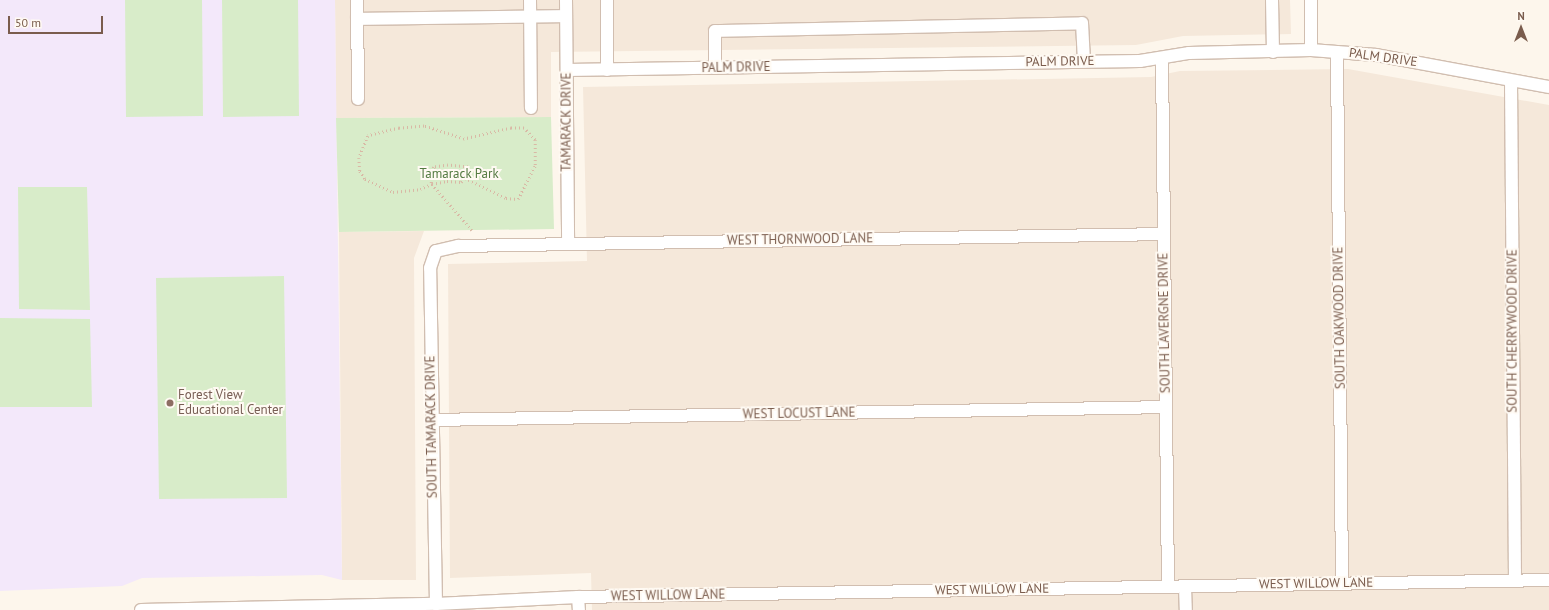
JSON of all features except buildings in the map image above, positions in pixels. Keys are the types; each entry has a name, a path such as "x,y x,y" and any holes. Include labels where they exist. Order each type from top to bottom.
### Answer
{"street":[{"path":"357,0 358,99"},
{"path":"530,0 531,108"},
{"name":"TAMARACK DRIVE","path":"566,0 568,244"},
{"path":"607,0 607,70"},
{"path":"1272,0 1273,52"},
{"path":"1311,0 1311,50"},
{"path":"357,19 566,16"},
{"path":"715,68 715,31 1082,23 1084,61"},
{"name":"PALM DRIVE","path":"567,70 1084,61 1162,58 1189,53 1311,50 1376,55 1549,88"},
{"name":"SOUTH OAKWOOD DRIVE","path":"1337,52 1342,583"},
{"name":"SOUTH LAVERGNE DRIVE","path":"1162,58 1168,587"},
{"name":"SOUTH CHERRYWOOD DRIVE","path":"1511,81 1515,581"},
{"name":"WEST THORNWOOD LANE","path":"436,251 458,246 1164,234"},
{"name":"SOUTH TAMARACK DRIVE","path":"436,251 430,268 436,604"},
{"name":"WEST LOCUST LANE","path":"432,420 1166,407"},
{"name":"WEST WILLOW LANE","path":"141,610 339,608 578,597 1549,580"},
{"path":"1185,587 1186,610"},
{"path":"578,597 579,610"}],"path":[{"path":"465,178 506,198 518,199 534,165 534,140 524,128 511,128 464,139 424,126 399,128 368,136 359,158 360,172 365,179 393,192 420,189 432,184 461,182 465,178 468,175 468,167 448,165 434,167 430,174 432,184 472,230"}],"shaded area":[{"name":"Forest View Educational Center","path":"0,0 335,0 342,580 322,575 142,578 122,586 0,591"},
{"path":"335,0 1290,0 1291,34 1183,36 1136,45 551,52 551,117 336,118"},
{"path":"1348,69 1549,105 1549,610 592,610 591,573 450,578 448,264 587,261 583,87 1151,77 1180,71"},
{"path":"424,231 414,258 416,580 342,580 339,232"}],"green space":[{"path":"125,0 202,0 203,116 126,117"},
{"path":"222,0 298,0 299,116 223,117"},
{"name":"Tamarack Park","path":"551,117 554,229 339,232 336,118"},
{"path":"18,187 87,187 90,310 19,309"},
{"path":"284,276 287,498 159,499 156,278"},
{"path":"0,318 90,319 92,407 0,407"}],"place":[{"name":"Forest View Educational Center","path":"170,403"}]}
